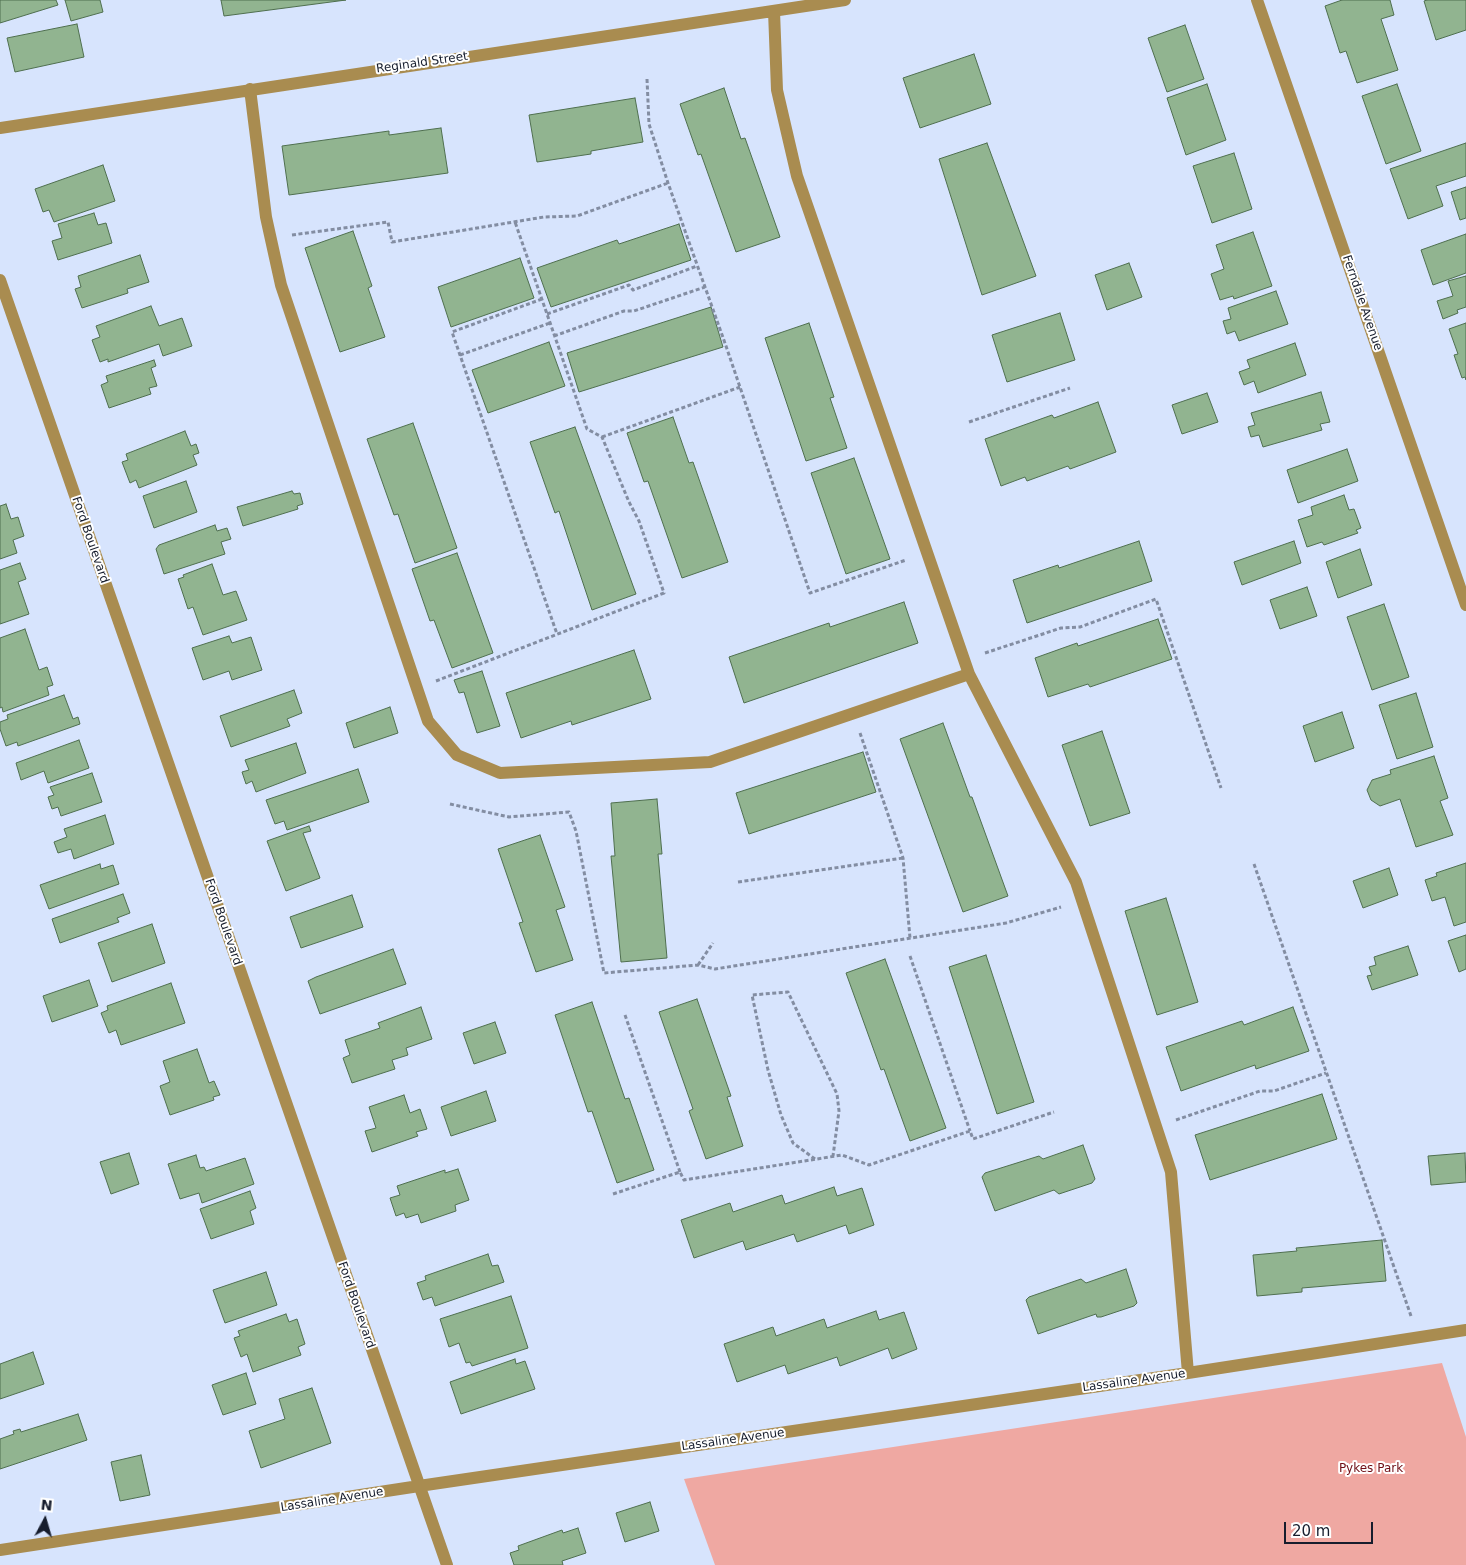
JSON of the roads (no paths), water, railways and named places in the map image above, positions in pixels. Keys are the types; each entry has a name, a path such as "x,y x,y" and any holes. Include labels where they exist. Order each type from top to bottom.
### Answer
{"street":[{"name":"Reginald Street","path":"0,128 845,0"},
{"name":"Ferndale Avenue","path":"1257,0 1466,605"},
{"path":"774,11 777,90 797,176 970,674 1076,882 1171,1172 1188,1373"},
{"path":"250,89 266,217 281,285 428,721 457,755 500,773 710,762 970,674"},
{"name":"Ford Boulevard","path":"0,280 446,1565"},
{"name":"Lassaline Avenue","path":"0,1550 1466,1330"}],"park label":[{"name":"Pykes Park","path":"1371,1469"}]}
